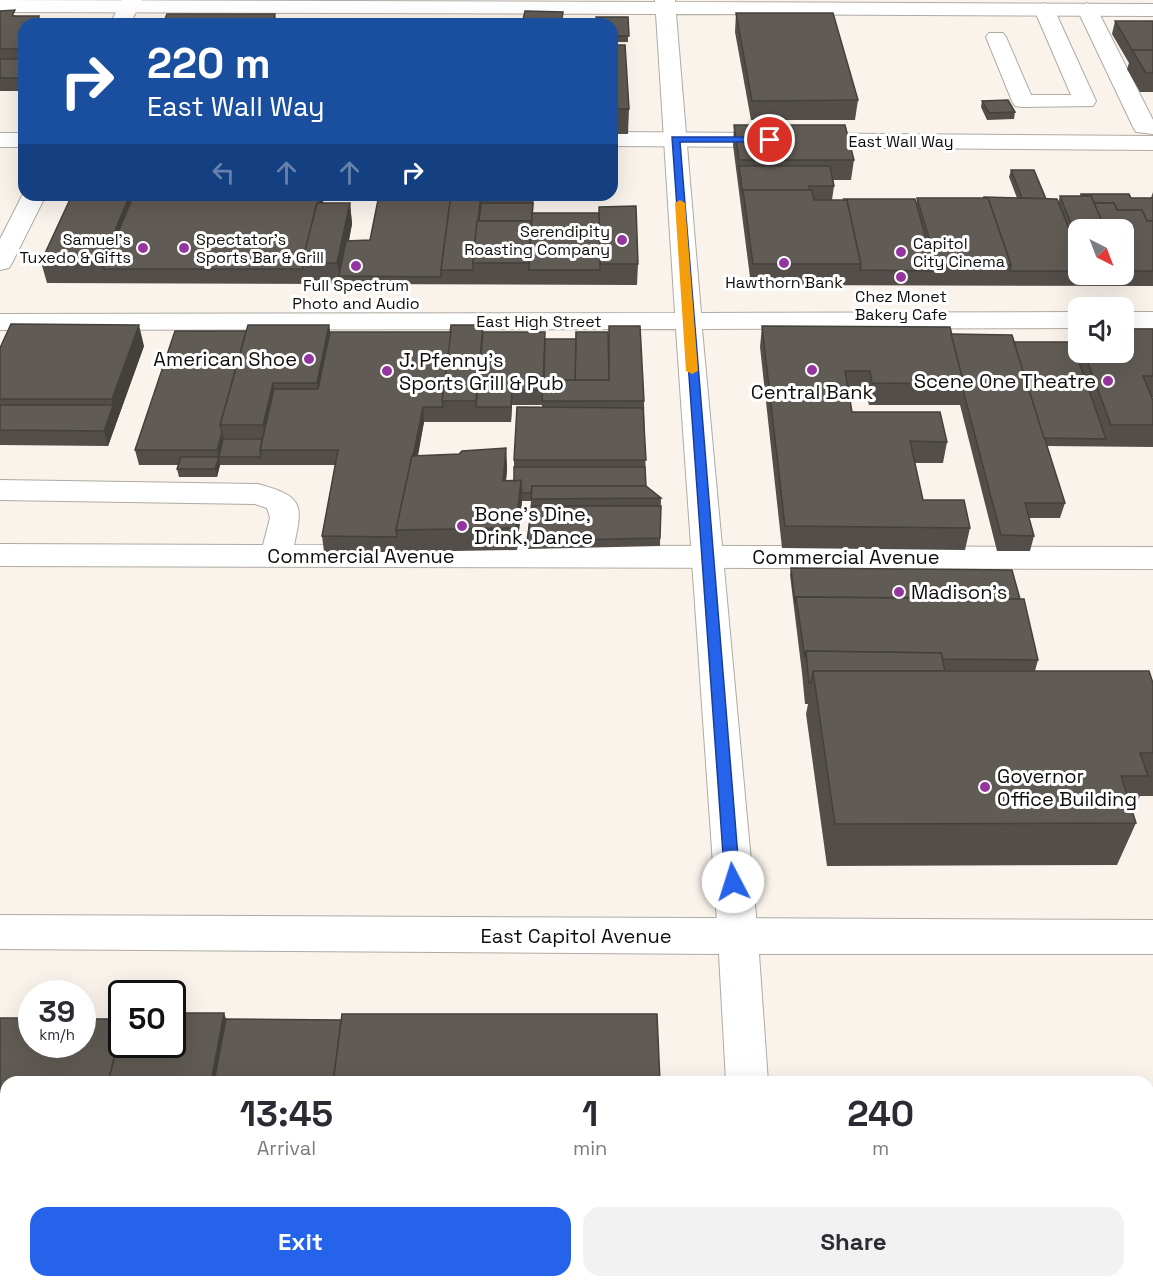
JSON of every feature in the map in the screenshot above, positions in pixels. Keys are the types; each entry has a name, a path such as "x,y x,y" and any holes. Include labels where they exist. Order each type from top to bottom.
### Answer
{"main road":[{"path":"665,4 706,557 738,937 747,1076"},
{"path":"0,6 127,10 665,4 1153,10"},
{"path":"996,37 1023,101 1085,101 1044,9"},
{"path":"1087,9 1144,127 1153,127"},
{"name":"East Wall Way","path":"618,139 1153,142"},
{"path":"0,140 18,140"},
{"path":"0,263 31,201"},
{"name":"East High Street","path":"0,322 1068,320"},
{"path":"1134,320 1153,320"},
{"path":"0,490 258,494 281,502 285,518 276,556"},
{"name":"Commercial Avenue","path":"0,555 1153,558"},
{"name":"East Capitol Avenue","path":"0,932 1153,937"}],"building":[{"path":"15,10 12,16 39,16 38,18 18,18 18,49 0,49 0,11"},
{"path":"525,11 563,12 562,18 523,18"},
{"path":"736,13 833,13 858,100 752,101"},
{"path":"167,14 275,14 274,18 165,18"},
{"path":"628,17 629,36 618,36 618,18 596,18"},
{"path":"1115,21 1153,21 1153,50 1132,50"},
{"path":"618,45 625,45 629,109 618,109"},
{"path":"1132,50 1153,50 1153,73 1146,73"},
{"path":"0,59 18,59 18,78 0,78"},
{"path":"1008,100 1015,112 989,113 982,101"},
{"path":"734,125 845,125 854,160 739,160"},
{"path":"739,166 830,166 834,186 809,186 810,190 743,190 743,196"},
{"path":"1011,170 1034,170 1046,199 1022,198"},
{"path":"743,190 812,190 814,200 847,200 861,264 753,264"},
{"path":"1081,194 1129,194 1131,198 1153,198 1153,221 1147,221 1142,210 1117,210 1114,203 1094,203 1091,196"},
{"path":"1060,196 1091,196 1101,219 1069,219"},
{"path":"984,197 1057,199 1068,226 1068,271 1010,271 1011,265 988,198"},
{"path":"917,198 988,198 1011,265 937,264"},
{"path":"844,199 915,199 935,271 860,270 861,264 847,200"},
{"path":"69,201 127,201 101,263 41,262"},
{"path":"131,201 320,201 317,203 302,263 303,269 103,269"},
{"path":"378,201 450,201 441,277 339,276 346,241 370,240"},
{"path":"450,201 480,201 473,270 441,270"},
{"path":"317,203 350,203 337,263 302,263"},
{"path":"481,203 533,203 531,228 531,221 479,221"},
{"path":"1094,203 1114,203 1117,210 1142,210 1147,221 1153,221 1153,271 1134,271 1134,219 1101,219"},
{"path":"636,206 638,264 600,264 599,207"},
{"path":"532,213 599,213 600,270 529,270"},
{"path":"477,221 531,221 529,263 473,263"},
{"path":"11,324 139,325 112,399 0,399 0,348"},
{"path":"248,325 329,325 317,383 273,383 263,425 220,425"},
{"path":"451,325 483,325 476,401 442,401"},
{"path":"609,326 640,326 644,401 542,401 543,380 609,380"},
{"path":"762,326 950,327 964,384 872,383 870,371 845,371 852,412 940,412 947,442 910,441 923,500 964,500 970,528 785,526"},
{"path":"1134,329 1153,329 1153,376 1143,376 1153,400 1153,425 1111,425 1088,363 1134,363"},
{"path":"175,331 246,331 220,425 222,432 217,450 135,450"},
{"path":"330,332 451,332 443,407 423,407 396,530 397,537 322,536 338,450 260,450 274,389 318,389"},
{"path":"483,332 545,332 543,390 512,390 511,407 476,407"},
{"path":"576,332 608,332 609,380 575,380"},
{"path":"951,334 1012,335 1065,503 1025,503 1034,536 1001,535 963,390 964,384"},
{"path":"545,339 576,339 575,380 544,380"},
{"path":"1014,342 1068,342 1068,363 1079,363 1106,439 1044,438"},
{"path":"0,405 113,405 104,431 0,430"},
{"path":"517,407 643,408 646,460 514,460"},
{"path":"223,439 262,439 261,457 219,457"},
{"name":"Bone's Dine, Drink, Dance","path":"506,448 503,481 521,480 516,528 396,530 412,456 459,454 462,451"},
{"path":"181,457 219,457 215,469 177,469"},
{"path":"514,467 645,467 646,486 532,486 531,493 522,493 521,480 514,481"},
{"path":"532,486 646,486 661,498 531,499"},
{"path":"532,506 661,506 660,538 527,541"},
{"path":"791,568 1012,570 1020,599 796,597 795,604"},
{"path":"796,597 1024,599 1038,660 943,659 941,653 806,651 805,658"},
{"path":"806,651 941,653 945,671 813,671 811,683 809,683"},
{"name":"Governor Office Building","path":"813,671 1149,671 1153,683 1153,753 1140,753 1148,776 1121,776 1136,823 835,824"},
{"path":"186,1013 224,1013 212,1076 110,1076 114,1058 186,1058"},
{"path":"342,1014 657,1014 660,1076 334,1076"},
{"path":"0,1018 18,1018 18,1058 96,1058 96,1019 108,1019 108,1058 114,1058 110,1076 0,1076"},
{"path":"226,1019 341,1020 334,1076 215,1076"}],"slow traffic":[{"path":"680,203 692,371"}],"place":[{"name":"Serendipity Roasting Company","path":"622,240"},
{"name":"Samuel's Tuxedo & Gifts","path":"143,248"},
{"name":"Spectator's Sports Bar & Grill","path":"184,248"},
{"name":"Capitol City Cinema","path":"901,252"},
{"name":"Hawthorn Bank","path":"784,263"},
{"name":"Full Spectrum Photo and Audio","path":"356,266"},
{"name":"Chez Monet Bakery Cafe","path":"901,277"},
{"name":"American Shoe","path":"309,359"},
{"name":"Central Bank","path":"812,370"},
{"name":"J. Pfenny's Sports Grill & Pub","path":"387,371"},
{"name":"Scene One Theatre","path":"1108,381"},
{"name":"Bone's Dine, Drink, Dance","path":"462,526"},
{"name":"Madison's","path":"899,592"},
{"name":"Governor Office Building","path":"985,787"}],"route":[{"path":"733,882 675,139 770,140"}]}
